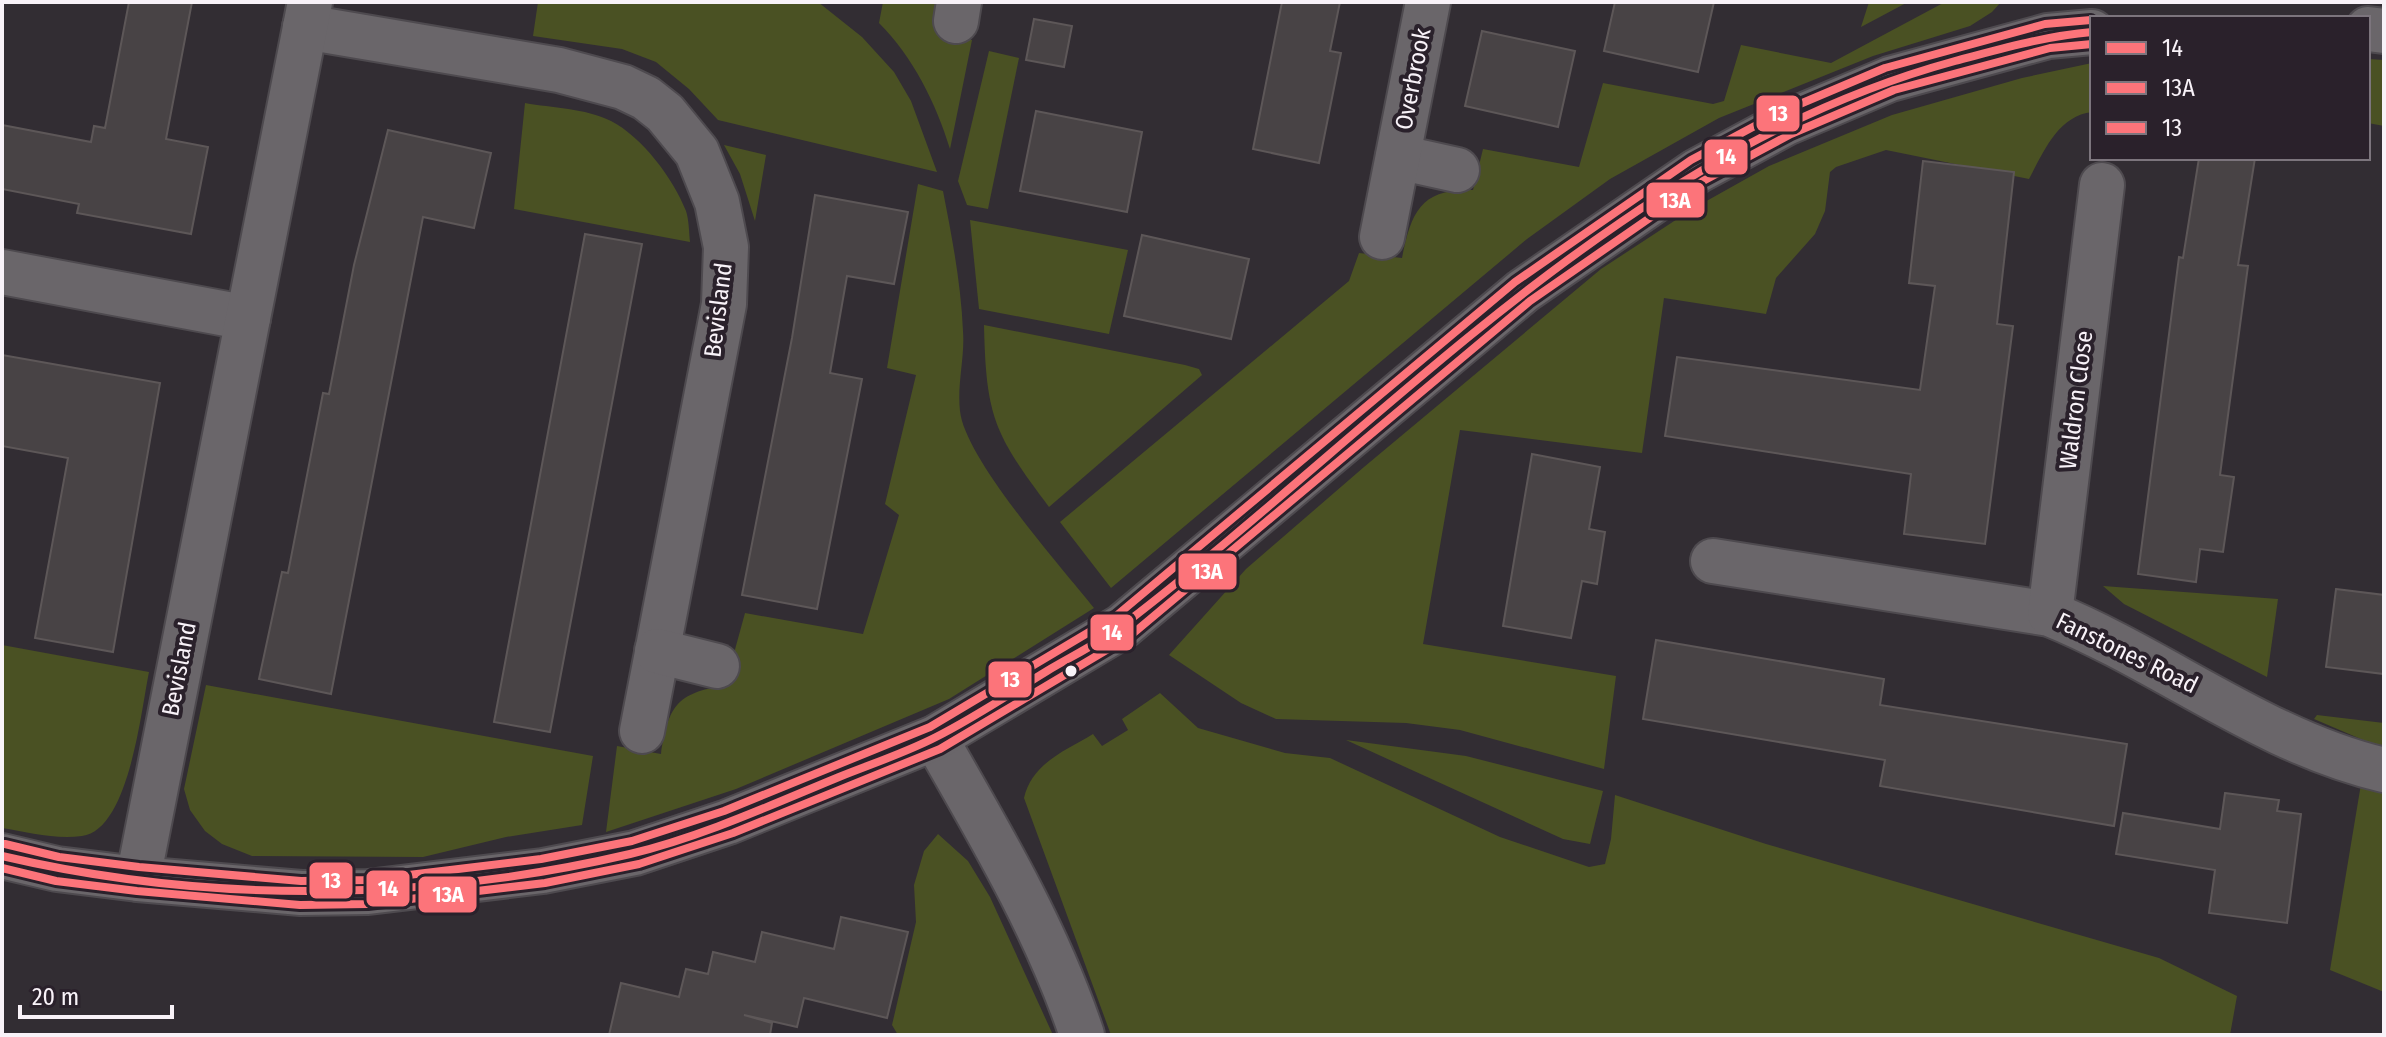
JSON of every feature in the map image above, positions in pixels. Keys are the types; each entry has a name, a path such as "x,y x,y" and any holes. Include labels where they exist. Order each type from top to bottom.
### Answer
{"street":[{"name":"Overbrook","path":"1382,237 1428,2"},
{"name":"Bevisland","path":"138,879 308,15 623,87 665,113 697,152 717,202 726,247 724,304 642,731"},
{"path":"2,856 57,869 138,879 314,893 368,892 543,871 635,853 714,826 935,738 1123,626 1523,291 1697,171 1786,123 2045,19 2090,31"},
{"name":"Overbrook","path":"1398,157 1457,170"},
{"name":"Waldron Close","path":"2050,614 2102,185"},
{"path":"2,272 248,318"},
{"name":"Fanstones Road","path":"1713,561 2050,614 2087,629 2268,725 2331,754 2384,770"},
{"path":"657,651 717,666"},
{"path":"935,738 1022,894 1066,986 1082,1035"}],"green space":[{"path":"538,2 818,2 862,37 894,72 911,101 937,172 718,120 689,89 656,62 622,49 533,36"},
{"path":"883,2 941,2 935,30 972,40 950,149 922,82 879,23"},
{"path":"1869,2 1908,2 1861,27"},
{"path":"1945,2 2001,2 1970,26 1873,56 1719,118 1610,179 1527,239 1111,588 1060,522 1349,281 1359,253 1402,258 1410,228 1421,206 1441,193 1473,190 1483,149 1579,167 1603,83 1713,104 1724,101 1741,45 1831,63"},
{"path":"989,51 1019,58 988,209 967,205 958,181"},
{"path":"2370,59 2384,60 2384,126 2370,123"},
{"path":"2090,63 2090,112 2070,120 2053,136 2029,179 1886,150 1836,167 1830,172 1825,211 1815,234 1776,278 1766,314 1664,298 1642,453 1460,430 1423,644 1616,676 1604,769 1460,730 1406,723 1276,719 1241,703 1169,655 1246,569 1601,269 1694,208 1769,166 1892,115 2022,78"},
{"path":"525,103 601,117 634,137 665,172 680,198 687,215 690,242 514,209"},
{"path":"724,145 766,155 755,221 740,174"},
{"path":"918,184 943,191 962,313 959,401 966,432 996,484 1094,608 949,699 736,789 606,832 617,746 661,754 667,725 677,705 695,693 725,686 745,613 863,634 899,515 885,504 916,375 887,368"},
{"path":"970,220 1128,250 1109,334 979,309"},
{"path":"984,325 1185,365 1199,369 1202,375 1049,507 1016,461 997,423 987,382"},
{"path":"2103,586 2278,599 2267,677 2124,604"},
{"path":"2,645 149,672 137,739 122,792 98,829 82,836 62,837 2,828"},
{"path":"206,685 593,756 582,825 506,837 423,857 252,856 222,844 205,831 190,810 184,789"},
{"path":"1160,693 1198,728 1285,753 1330,758 1500,837 1589,867 1605,864 1615,795 1766,844 2159,958 2237,996 2230,1035 1111,1035 1024,798 1034,776 1051,759 1093,734 1102,746 1128,730 1122,719"},
{"path":"2317,715 2384,723 2384,749 2314,719"},
{"path":"1346,740 1466,756 1603,791 1590,844 1563,839"},
{"path":"2361,784 2384,791 2384,992 2330,970"},
{"path":"938,834 968,861 990,897 1053,1035 898,1035 892,1025 916,922 914,885 924,851"}],"building":[{"path":"129,2 192,2 166,139 208,147 191,234 77,213 79,204 2,189 2,125 91,142 94,126 105,128"},
{"path":"1282,2 1340,2 1330,51 1341,53 1319,163 1253,149"},
{"path":"1615,2 1714,2 1698,72 1604,51"},
{"path":"1034,19 1072,26 1064,67 1026,60"},
{"path":"1482,31 1575,51 1558,127 1465,106"},
{"path":"1036,111 1142,132 1127,212 1020,191"},
{"path":"388,130 491,153 474,228 423,217 331,694 259,679 282,572 288,573 323,393 329,394 354,265"},
{"path":"2199,160 2255,160 2238,265 2248,266 2220,475 2234,477 2223,552 2200,549 2196,582 2138,574 2179,257 2183,258"},
{"path":"1923,161 2014,172 1997,324 2013,326 1985,544 1904,534 1911,474 1665,436 1677,357 1920,390 1935,286 1909,283"},
{"path":"815,195 908,212 894,284 847,276 830,373 862,379 817,609 742,595 792,338"},
{"path":"585,234 642,244 550,732 494,722"},
{"path":"1142,235 1249,259 1231,339 1124,316"},
{"path":"2,355 160,383 113,652 35,638 68,458 2,446"},
{"path":"1532,454 1600,467 1589,529 1605,532 1597,584 1582,581 1571,638 1503,626"},
{"path":"2336,589 2384,595 2384,674 2326,667"},
{"path":"1656,640 1884,679 1880,705 2127,744 2114,826 1880,786 1885,760 1643,719"},
{"path":"2225,793 2279,800 2277,811 2301,814 2287,923 2209,913 2215,870 2116,854 2123,813 2220,829"},
{"path":"841,917 908,932 887,1018 804,998 797,1027 744,1015 772,1023 770,1035 609,1035 621,983 679,997 686,969 708,974 713,952 755,962 762,932 834,949"}],"transit line":[{"name":"13","path":"5,844 59,857 139,867 301,881 367,880 541,859 632,841 724,811 930,727 1116,616 1515,282 1691,160 1781,112 1885,68 2045,24 2090,20"},
{"name":"14","path":"2,856 79,872 158,883 316,891 395,888 553,870 657,847 736,820 936,737 1108,635 1225,543 1417,379 1516,300 1617,225 1723,158 1835,103 1955,61 2040,40 2090,32"},
{"name":"13A","path":"2,868 56,881 137,891 300,905 368,904 545,883 639,864 733,833 940,749 1130,636 1530,301 1703,181 1791,134 1894,90 2050,48 2090,44"}]}
